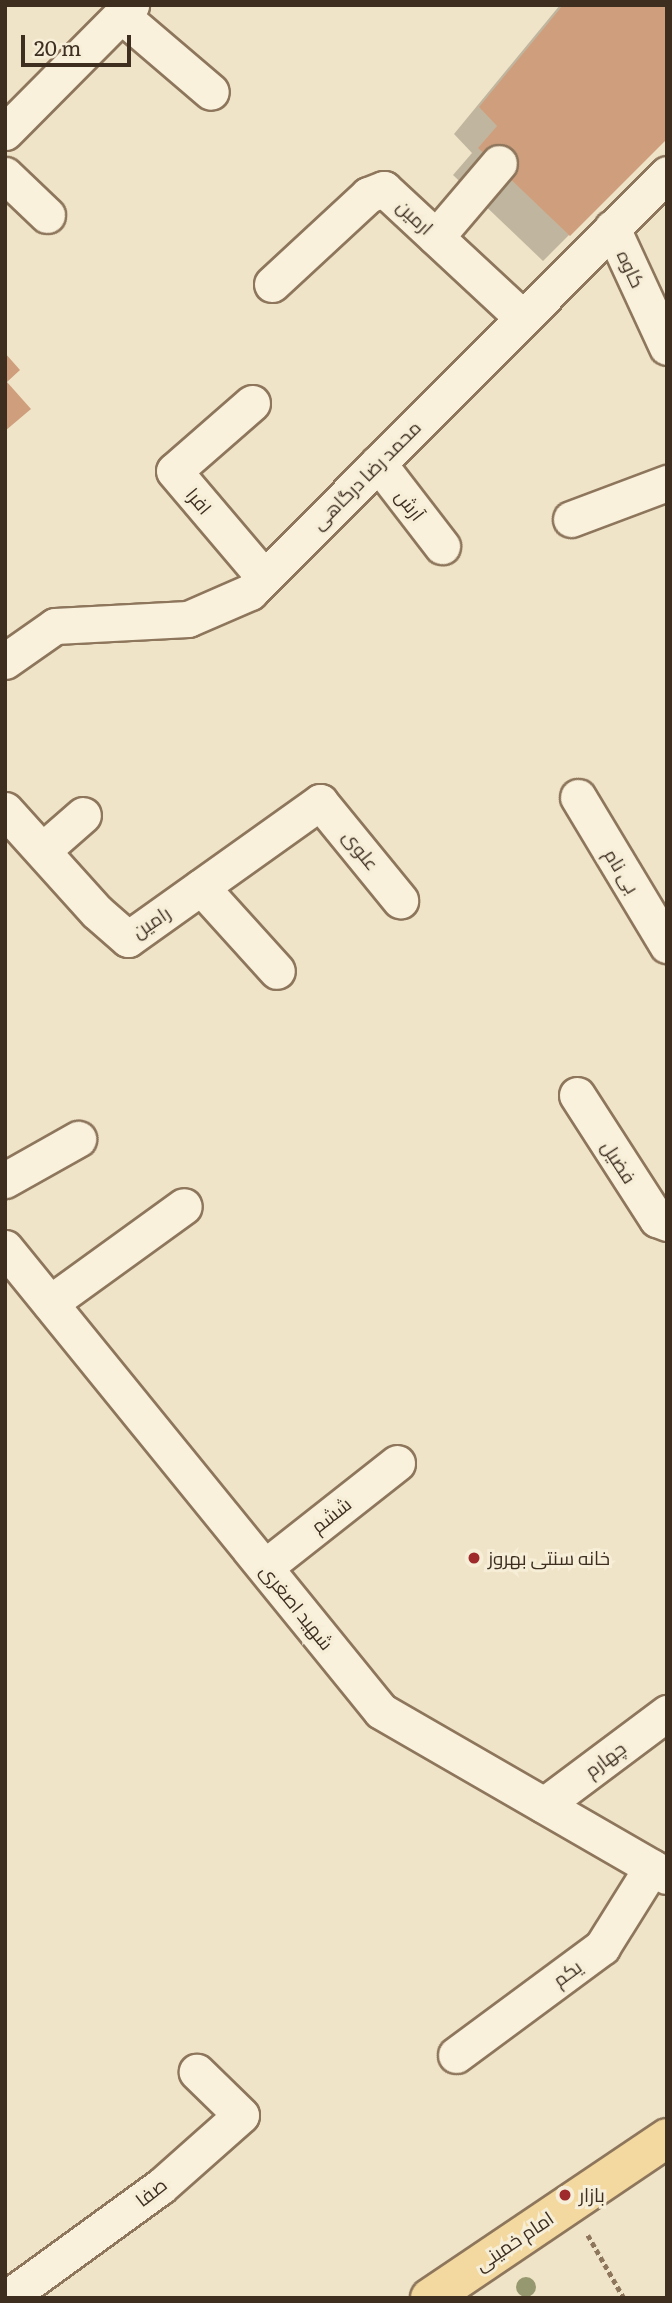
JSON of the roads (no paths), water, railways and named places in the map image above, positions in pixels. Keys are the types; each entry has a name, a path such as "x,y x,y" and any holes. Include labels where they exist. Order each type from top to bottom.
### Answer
{"main road":[{"name":"امام خمینی","path":"430,2298 667,2138"},
{"name":"امام خمینی","path":"467,2298 667,2164"}],"street":[{"path":"5,132 126,10 211,92"},
{"path":"436,237 499,163"},
{"name":"محمد رضا درگاهی","path":"5,661 55,626 188,619 250,592 667,174"},
{"path":"5,175 47,215"},
{"name":"ارمین","path":"272,284 368,195 384,189 523,318"},
{"name":"کاوه","path":"612,228 667,347"},
{"name":"افرا","path":"252,403 174,471 264,577"},
{"name":"آرش","path":"378,463 442,546"},
{"path":"571,520 667,483"},
{"name":"بی نام","path":"578,797 667,945"},
{"name":"رامین","path":"5,810 97,912 128,939 320,802"},
{"name":"علوی","path":"320,802 401,900"},
{"path":"43,850 83,815"},
{"path":"201,887 277,971"},
{"name":"فضیل","path":"577,1095 657,1219 667,1223"},
{"path":"5,1180 12,1180 78,1139"},
{"path":"50,1303 184,1206"},
{"name":"شهید اصغری","path":"5,1248 381,1711 659,1872"},
{"name":"ششم","path":"265,1567 397,1463"},
{"name":"چهارم","path":"544,1805 667,1713"},
{"name":"یکم","path":"456,2055 602,1947 659,1872"},
{"name":"صفا","path":"7,2298 160,2187 240,2115 197,2072"}],"place":[{"name":"خانه سنتی بهروز","path":"474,1558"},
{"name":"بازار","path":"565,2195"}]}
